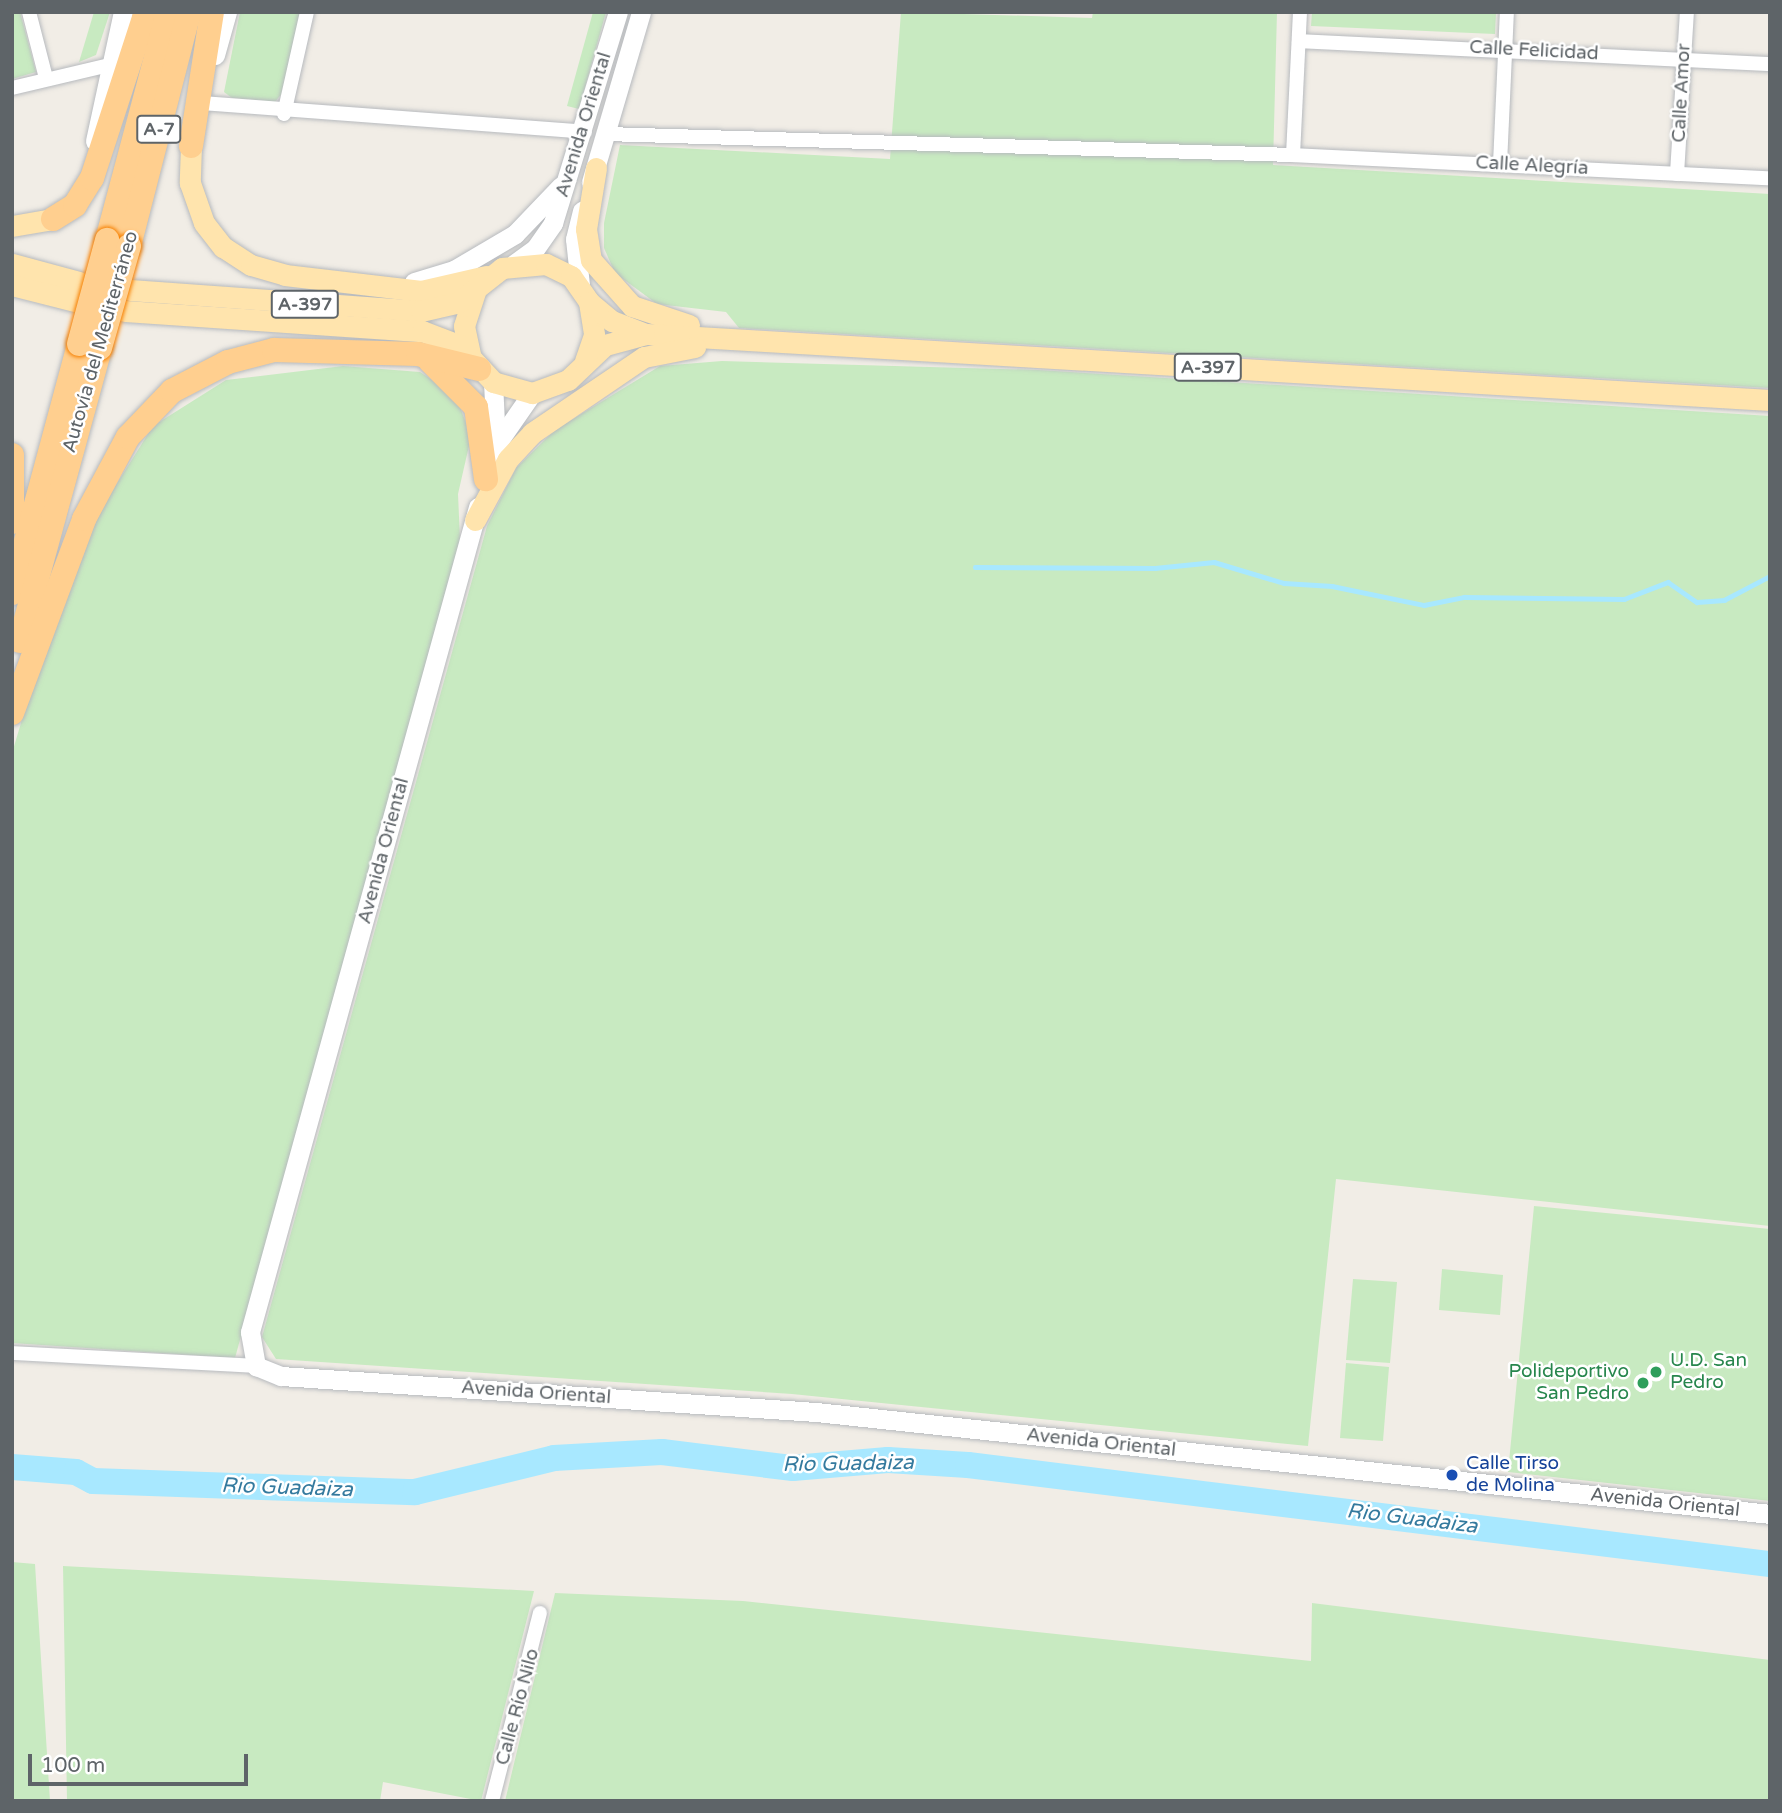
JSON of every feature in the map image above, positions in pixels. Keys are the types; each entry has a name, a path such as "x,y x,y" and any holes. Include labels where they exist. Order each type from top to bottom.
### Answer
{"highway":[{"path":"53,219 75,205 92,178 146,12"},
{"name":"Autovía del Mediterráneo","path":"118,243 168,12"},
{"name":"Autovía del Mediterráneo","path":"12,593 189,12"},
{"path":"191,146 212,12"},
{"name":"Autovía del Mediterráneo","path":"12,671 89,346"},
{"path":"12,713 83,519 111,464 151,410 189,380 274,350 418,354 486,376"},
{"path":"418,354 453,378 476,407 486,479"},
{"path":"12,455 12,522"}],"main road":[{"path":"191,146 194,199 223,247 267,271 421,291 483,282"},
{"path":"596,168 586,229 601,278 647,314 723,338"},
{"path":"12,226 53,219"},
{"path":"12,264 77,292 12,285"},
{"name":"A-397","path":"466,348 422,331 127,300 421,311 459,302 483,282 514,264 553,266 612,321 646,334"},
{"path":"483,282 464,326 466,348 486,376 532,393"},
{"path":"585,294 594,335 585,363"},
{"name":"A-397","path":"532,393 568,380 610,342 646,334 1770,400"},
{"path":"475,520 508,459 532,433 644,357 723,338"}],"street":[{"path":"29,12 46,78"},
{"path":"53,219 89,164 122,12"},
{"path":"191,146 226,12"},
{"path":"284,114 307,12"},
{"name":"Avenida Oriental","path":"514,264 546,236 585,132 618,12"},
{"name":"Avenida Oriental","path":"585,294 575,239 641,12"},
{"path":"1293,155 1300,12"},
{"path":"1500,164 1507,12"},
{"name":"Calle Amor","path":"1677,174 1686,12"},
{"name":"Calle Felicidad","path":"1299,41 1770,64"},
{"path":"12,88 109,65"},
{"path":"200,112 284,114 585,132"},
{"name":"Calle Alegría","path":"606,134 1293,155 1770,178"},
{"path":"368,286 454,270 531,222 571,175"},
{"name":"Avenida Oriental","path":"486,376 496,445"},
{"name":"Avenida Oriental","path":"532,393 496,445 486,479 250,1332 256,1366 281,1376 816,1412 1770,1514"},
{"path":"12,1353 256,1366"},
{"name":"Calle Río Nilo","path":"492,1801 540,1613"}],"green space":[{"path":"12,12 20,12 36,72 12,79"},
{"path":"94,12 110,12 96,55 79,62"},
{"path":"240,12 302,12 283,92 275,102 232,98 224,92"},
{"path":"593,12 606,12 579,109 567,106"},
{"path":"901,12 1092,18 1093,12 1277,12 1273,165 1770,194 1770,388 739,328 726,312 657,304 615,273 604,248 604,223 620,145 890,159"},
{"path":"1312,12 1496,12 1495,34 1311,26"},
{"path":"722,361 1038,370 1770,416 1770,1226 1336,1179 1308,1446 792,1394 276,1359 262,1337 487,526 516,468 555,430 660,366"},
{"path":"343,366 420,372 456,396 471,437 458,494 460,539 235,1358 12,1343 12,753 24,713 99,512 153,426 226,380"},
{"name":"Polideportivo San Pedro","path":"1534,1206 1770,1229 1770,1501 1508,1472"},
{"path":"1442,1269 1503,1275 1500,1315 1439,1310"},
{"path":"1353,1279 1397,1282 1390,1363 1346,1360"},
{"path":"1346,1363 1389,1367 1383,1441 1340,1438"},
{"path":"12,1562 35,1564 50,1801 12,1801"},
{"path":"63,1566 534,1591 481,1801 383,1782 380,1801 67,1801"},
{"path":"555,1593 743,1601 1311,1661 1312,1603 1770,1660 1770,1801 505,1801"}],"waterway":[{"path":"975,567 1155,568 1214,562 1284,583 1332,586 1424,605 1464,597 1624,599 1668,582 1697,602 1724,600 1770,576"},
{"name":"Rio Guadaiza","path":"12,1467 76,1472 93,1481 415,1492 554,1458 662,1452 793,1468 888,1460 968,1465 1770,1564"}],"place":[{"name":"U.D. San Pedro","path":"1656,1372"},
{"name":"Polideportivo San Pedro","path":"1643,1383"},
{"name":"Calle Tirso de Molina","path":"1452,1475"}]}
